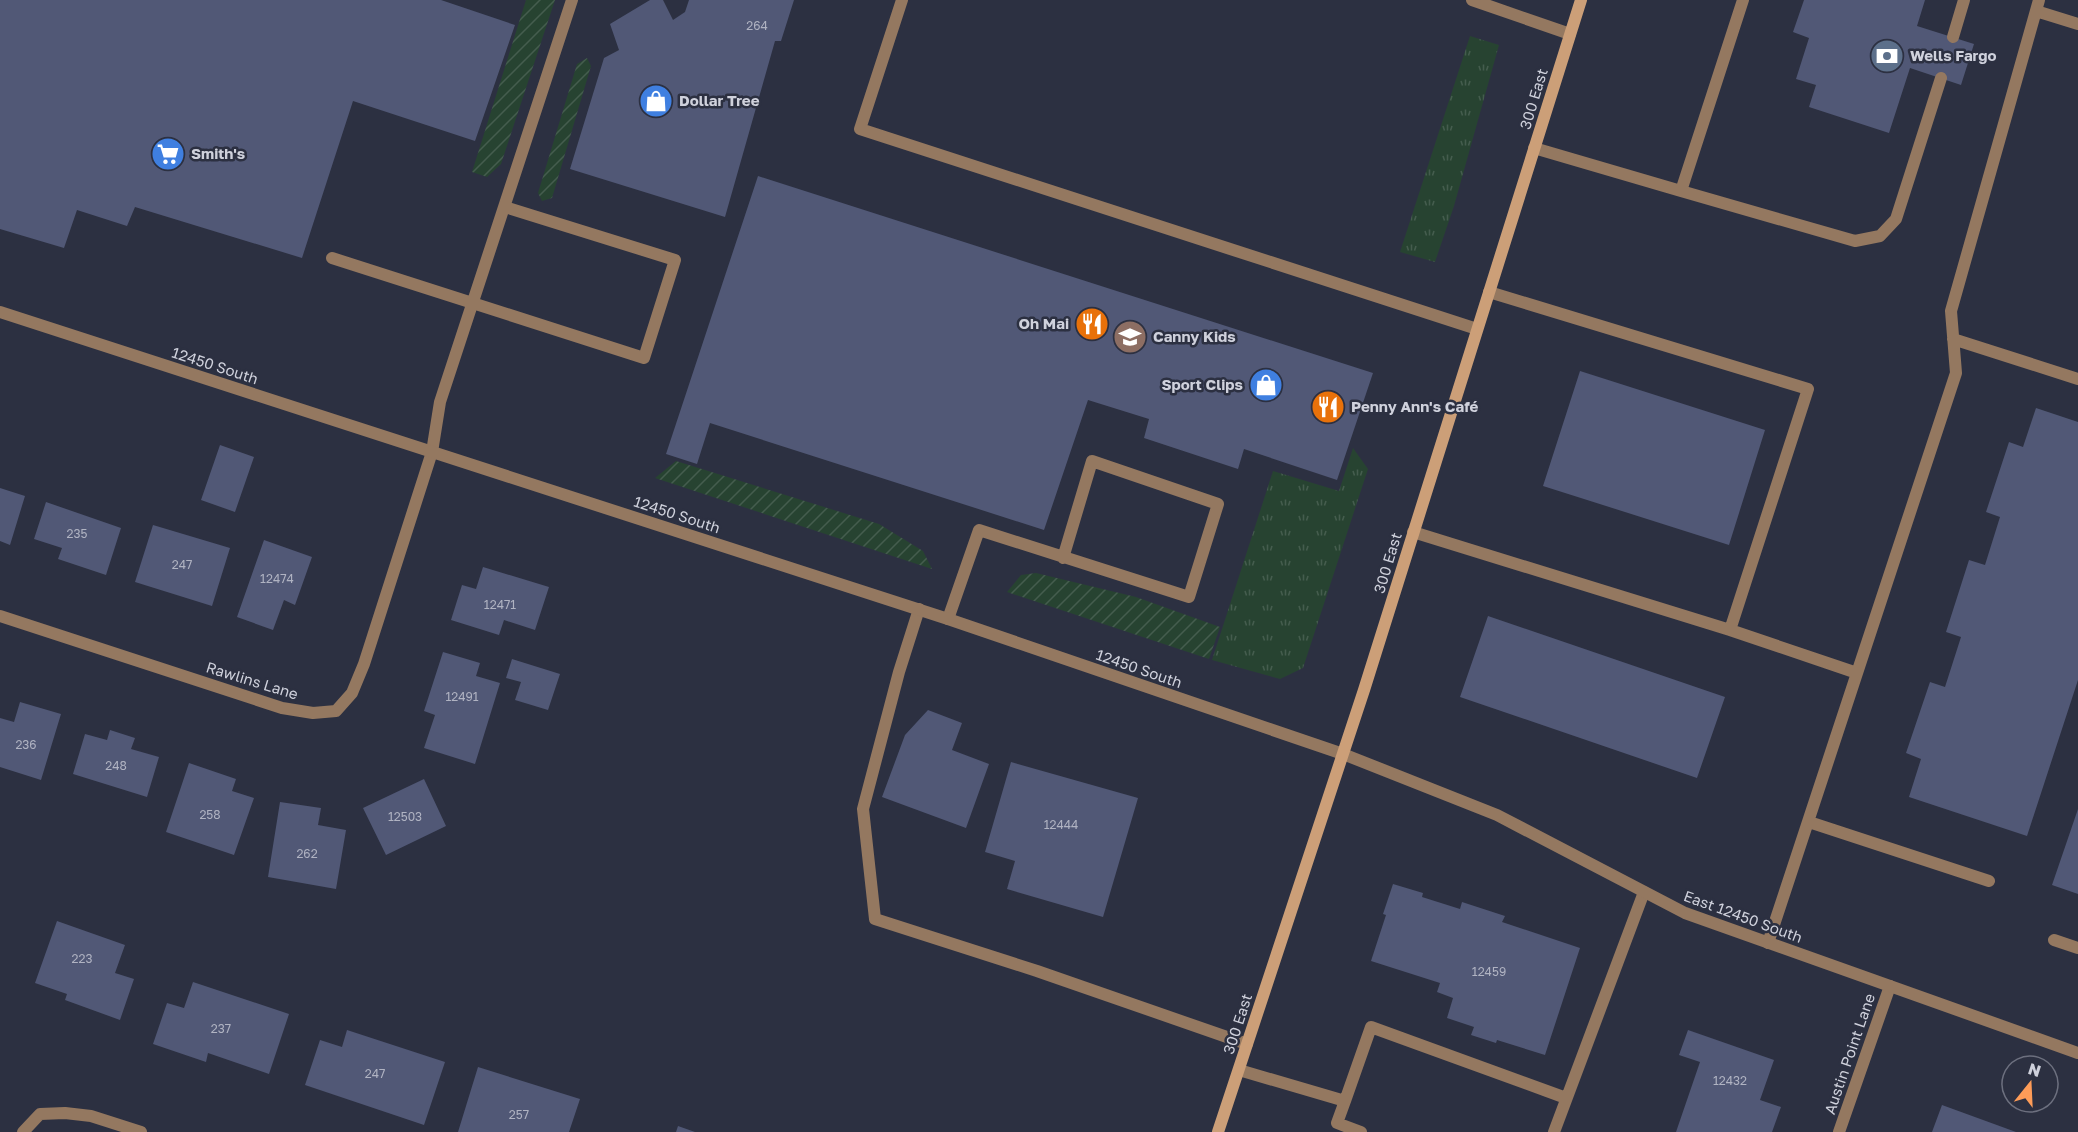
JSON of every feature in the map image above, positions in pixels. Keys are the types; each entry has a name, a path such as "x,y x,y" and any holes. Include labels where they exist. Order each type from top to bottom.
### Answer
{"main road":[{"name":"300 East","path":"1218,1132 1343,754 1581,0"}],"street":[{"path":"432,452 440,402 572,0"},
{"path":"902,0 860,129 1478,328"},
{"path":"1472,0 1570,34"},
{"path":"1680,191 1743,0"},
{"path":"1953,37 1964,0"},
{"path":"1768,943 1956,373 1951,311 2037,5 2078,24"},
{"path":"1534,148 1855,241 1880,236 1896,219 1941,78"},
{"path":"332,258 644,358 675,260 505,207"},
{"path":"1489,292 1808,389 1730,630"},
{"name":"12450 South","path":"0,312 919,609 1343,754"},
{"path":"1953,339 2078,379"},
{"name":"Rawlins Lane","path":"0,616 282,708 313,713 336,711 352,693 364,664 432,452"},
{"path":"948,619 979,530 1063,558 1189,597 1218,504 1092,461 1063,558"},
{"path":"1413,532 1730,630 1857,673"},
{"path":"919,609 899,672 863,809 875,919 1037,971 1247,1044"},
{"name":"East 12450 South","path":"1343,754 1497,815 1685,913 2078,1053"},
{"path":"1809,822 1989,881"},
{"path":"1554,1132 1644,892"},
{"path":"2054,940 2078,948"},
{"name":"Austin Point Lane","path":"1839,1132 1890,986"},
{"path":"1361,1132 1337,1124 1371,1027 1566,1098"},
{"path":"1239,1070 1345,1101"},
{"path":"22,1132 40,1114 65,1113 92,1116 141,1132"}],"green space":[{"path":"526,0 555,0 501,164 487,177 472,172"},
{"path":"1470,36 1499,45 1454,206 1435,262 1400,252"},
{"path":"587,58 591,66 552,198 542,201 538,193 577,64"},
{"path":"1353,448 1368,469 1303,668 1280,679 1212,660 1273,471 1339,491"},
{"path":"676,461 879,524 923,551 932,569 655,478"},
{"path":"1036,573 1136,597 1220,627 1209,659 1007,592 1021,575"}],"building":[{"name":"Smith's","path":"0,0 441,0 515,25 475,141 353,101 302,258 135,207 127,226 77,210 64,248 0,229"},
{"path":"650,0 663,0 673,20 685,12 689,0 794,0 781,41 775,41 725,217 570,169 604,58 619,50 610,24"},
{"name":"Wells Fargo","path":"1804,0 1925,0 1917,26 1974,44 1961,85 1910,68 1889,133 1809,107 1816,85 1796,79 1809,38 1793,32"},
{"path":"758,176 1373,373 1337,480 1244,449 1238,469 1144,438 1149,419 1088,400 1044,530 710,423 697,464 666,454"},
{"path":"1580,371 1765,430 1729,545 1543,486"},
{"path":"2036,408 2078,422 2078,680 2027,836 1909,797 1921,759 1906,753 1930,682 1945,687 1961,637 1946,632 1969,560 1985,565 2000,517 1986,512 2009,442 2023,447"},
{"path":"220,445 254,457 235,512 201,500"},
{"path":"0,488 25,496 10,545 0,541"},
{"path":"46,502 121,528 106,575 58,559 62,548 34,539"},
{"path":"153,525 230,548 212,606 135,582"},
{"path":"264,540 312,557 295,605 284,600 273,630 237,617"},
{"path":"483,567 549,587 535,630 504,620 499,635 451,620 462,585 476,589"},
{"path":"1488,616 1725,697 1697,778 1460,697"},
{"path":"443,652 480,663 476,676 500,683 475,764 424,748 435,715 424,711"},
{"path":"512,659 560,674 548,710 515,700 521,682 506,678"},
{"path":"20,702 61,714 41,780 0,767 0,718 14,722"},
{"path":"928,710 962,723 952,750 989,764 966,828 882,797 905,735"},
{"path":"110,730 135,738 131,749 159,757 147,797 73,774 85,734 107,740"},
{"path":"1011,762 1138,798 1103,917 1007,889 1015,861 985,852"},
{"path":"189,763 236,779 232,791 254,798 234,855 166,832"},
{"path":"424,779 446,826 386,855 363,808"},
{"path":"280,802 321,808 318,825 346,830 336,889 268,877"},
{"path":"2078,809 2078,894 2052,885"},
{"path":"1393,884 1423,893 1422,897 1460,909 1462,902 1505,916 1502,922 1580,948 1545,1055 1497,1040 1496,1043 1471,1035 1474,1027 1447,1018 1453,998 1437,992 1440,983 1371,961"},
{"path":"57,921 125,945 115,973 134,979 120,1020 65,1000 67,994 35,983"},
{"path":"193,982 289,1014 269,1074 208,1053 206,1062 153,1044 167,1003 184,1008"},
{"path":"347,1030 445,1062 424,1125 305,1085 320,1040 342,1047"},
{"path":"1688,1030 1774,1060 1760,1100 1781,1107 1772,1132 1676,1132 1700,1062 1679,1055"},
{"path":"478,1067 580,1099 569,1132 458,1132"},
{"path":"1942,1105 2016,1132 1932,1132"},
{"path":"678,1126 695,1132 676,1132"}],"place":[{"name":"Wells Fargo","path":"1887,56"},
{"name":"Dollar Tree","path":"656,101"},
{"name":"Smith's","path":"168,154"},
{"name":"Oh Mai","path":"1092,324"},
{"name":"Canny Kids","path":"1130,337"},
{"name":"Sport Clips","path":"1266,385"},
{"name":"Penny Ann's Café","path":"1328,407"}]}
